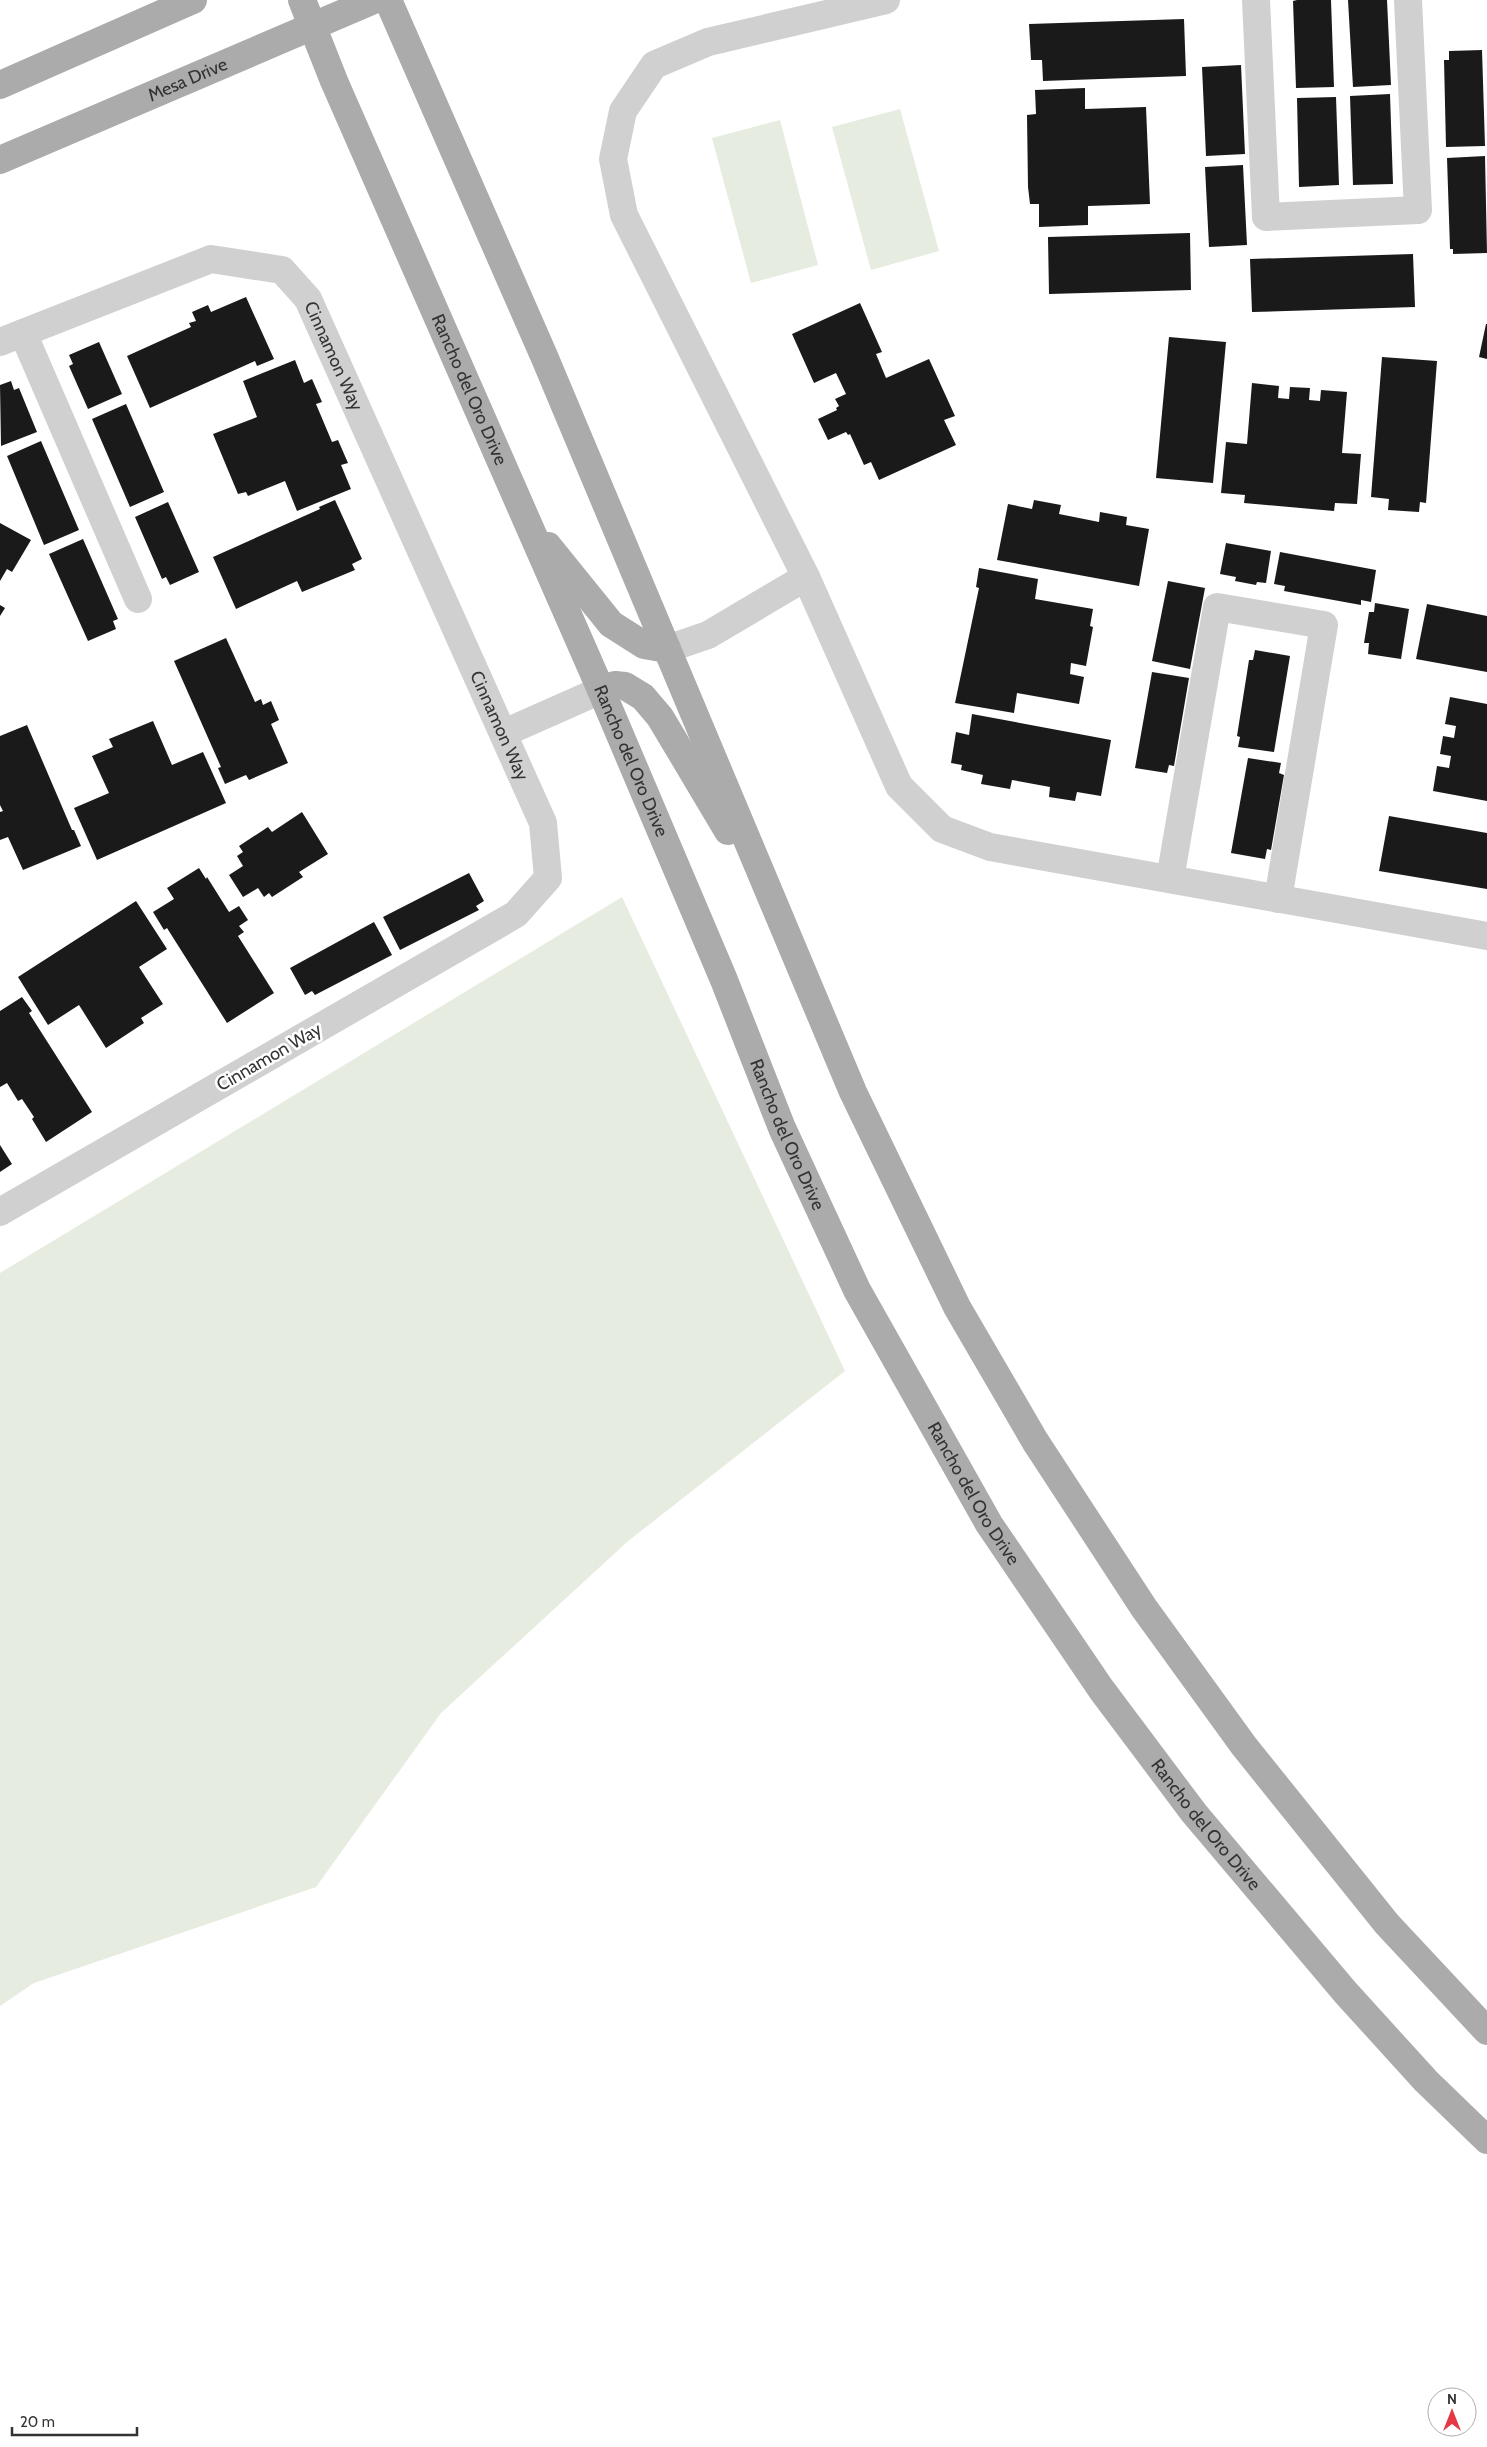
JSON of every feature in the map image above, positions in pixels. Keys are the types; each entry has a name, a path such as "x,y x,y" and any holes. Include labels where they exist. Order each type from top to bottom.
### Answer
{"main road":[{"path":"0,85 193,0"},
{"name":"Rancho del Oro Drive","path":"302,0 601,690 724,980 786,1137 857,1290 989,1524 1102,1689 1194,1813 1346,1994 1426,2081 1487,2140"},
{"name":"Mesa Drive","path":"0,160 374,0"},
{"path":"388,0 544,356 853,1092 957,1307 1035,1441 1144,1608 1244,1746 1387,1924 1487,2030"},
{"path":"525,517 611,624 644,645 666,649"},
{"path":"601,690 615,685 625,686 643,696 660,717 779,916"}],"street":[{"path":"886,0 708,42 654,65 623,111 613,159 624,215 806,576 899,786 942,829 990,847 1487,936"},
{"path":"1256,0 1266,217 1418,210 1408,0"},
{"name":"Cinnamon Way","path":"0,1212 516,914 548,878 543,823 504,733 308,299 282,270 211,259 11,338"},
{"path":"11,338 138,599"},
{"path":"666,649 708,635 806,576"},
{"path":"1170,879 1217,607 1314,623 1324,625 1278,899"},
{"path":"504,733 601,690"}],"shaded area":[{"path":"900,109 939,251 871,270 832,127"},
{"path":"780,120 818,265 751,283 712,138"},
{"path":"622,897 845,1371 627,1542 441,1713 316,1887 34,1983 0,2006 0,1273"}],"building":[{"path":"1331,0 1334,87 1296,88 1293,1"},
{"path":"1348,0 1387,0 1391,85 1353,87"},
{"path":"1184,19 1186,76 1043,81 1042,60 1031,60 1029,24"},
{"path":"1482,50 1485,146 1446,147 1444,60 1449,60 1449,51"},
{"path":"1241,65 1245,154 1206,156 1202,67"},
{"path":"1085,88 1085,109 1146,107 1150,204 1088,206 1088,225 1039,227 1039,204 1030,204 1028,187 1027,115 1036,114 1035,90"},
{"path":"1390,94 1393,184 1353,185 1350,96"},
{"path":"1336,97 1339,185 1299,187 1297,98"},
{"path":"1485,156 1487,253 1453,254 1453,249 1450,249 1447,158"},
{"path":"1243,165 1247,245 1209,247 1205,167"},
{"path":"1190,233 1191,290 1049,294 1048,237"},
{"path":"1413,254 1415,307 1252,312 1250,259"},
{"path":"246,297 274,359 257,366 255,361 150,408 127,356 191,327 189,323 196,321 192,312 208,305 211,312"},
{"path":"860,303 882,352 876,354 886,378 929,359 955,416 944,420 956,445 879,480 871,462 864,465 850,434 848,435 846,432 828,440 818,419 837,410 836,408 839,406 835,399 846,394 836,373 814,383 792,334"},
{"path":"1487,324 1487,359 1479,357"},
{"path":"1169,337 1226,342 1213,483 1156,478"},
{"path":"99,342 122,394 88,409 69,366 73,364 69,355"},
{"path":"1382,357 1437,361 1426,503 1420,502 1419,512 1388,510 1389,499 1371,497"},
{"path":"295,360 304,383 312,379 322,402 316,404 332,442 338,440 348,463 341,465 351,489 297,511 285,481 248,496 246,492 238,494 213,434 257,417 243,381"},
{"path":"11,381 14,390 19,388 37,432 1,446 0,385"},
{"path":"1252,383 1279,386 1278,398 1289,399 1290,387 1310,388 1309,400 1320,401 1321,390 1347,392 1342,453 1361,454 1357,504 1335,503 1334,511 1244,503 1245,495 1221,493 1226,442 1247,444"},
{"path":"126,404 164,492 130,507 92,419"},
{"path":"41,441 79,530 44,545 7,456"},
{"path":"335,500 362,559 352,564 355,570 302,592 297,581 236,609 213,557 320,509 319,507"},
{"path":"1034,500 1061,505 1059,514 1099,522 1100,512 1127,517 1126,525 1149,529 1139,586 997,560 1008,504 1032,509"},
{"path":"168,502 199,572 170,585 166,577 162,579 135,517"},
{"path":"0,523 31,540 12,572 7,569 0,581"},
{"path":"83,539 118,619 113,621 116,629 88,641 49,554"},
{"path":"1226,543 1271,551 1266,583 1257,582 1256,585 1235,581 1236,577 1220,574"},
{"path":"1280,552 1376,570 1371,602 1361,600 1361,605 1284,591 1285,586 1274,584"},
{"path":"979,568 1038,579 1035,599 1093,609 1090,626 1093,627 1086,666 1071,663 1070,674 1084,677 1079,704 1017,693 1014,713 955,703 979,588 976,587"},
{"path":"1168,581 1205,588 1190,669 1152,661"},
{"path":"1375,603 1409,609 1401,659 1368,654 1369,643 1364,643 1369,612 1374,612"},
{"path":"1427,604 1487,616 1487,672 1416,659"},
{"path":"0,605 5,608 0,616"},
{"path":"226,638 255,702 261,699 263,705 271,701 279,720 271,724 288,763 249,780 246,775 225,784 218,768 221,767 174,661"},
{"path":"1255,650 1290,656 1274,752 1238,747 1240,737 1237,736 1249,660 1253,660"},
{"path":"1152,672 1189,678 1174,766 1169,765 1167,773 1135,768"},
{"path":"1450,697 1487,704 1487,801 1433,791 1437,766 1449,768 1451,756 1440,754 1443,736 1454,738 1456,726 1445,724"},
{"path":"972,714 1111,740 1101,796 1077,792 1075,801 1049,797 1050,787 1012,780 1010,789 981,784 983,775 961,770 962,765 951,763 956,732 969,735"},
{"path":"153,721 172,765 203,752 226,803 97,860 74,808 109,793 92,756 113,747 109,739"},
{"path":"27,725 72,830 74,830 81,846 23,870 8,837 0,840 0,812 3,811 0,805 0,736"},
{"path":"1248,758 1281,763 1279,773 1284,775 1271,850 1267,849 1265,859 1231,853"},
{"path":"302,812 328,854 299,872 303,877 272,897 269,893 264,897 258,888 243,897 229,875 243,866 237,856 243,852 239,846 268,827 272,832"},
{"path":"1389,816 1487,833 1487,889 1379,871"},
{"path":"199,868 206,879 207,877 229,912 239,906 248,920 239,926 244,932 238,936 274,993 227,1023 167,928 164,930 153,912 174,899 167,888"},
{"path":"469,873 484,901 476,906 479,910 400,950 383,917"},
{"path":"136,901 167,949 139,967 163,1004 141,1018 144,1023 106,1048 79,1005 48,1025 18,977"},
{"path":"374,922 392,955 315,995 312,991 305,995 290,968"},
{"path":"22,997 32,1011 29,1013 92,1112 46,1142 32,1119 34,1117 22,1099 18,1101 7,1083 0,1087 0,1011"},
{"path":"0,1145 12,1164 0,1172"}]}
